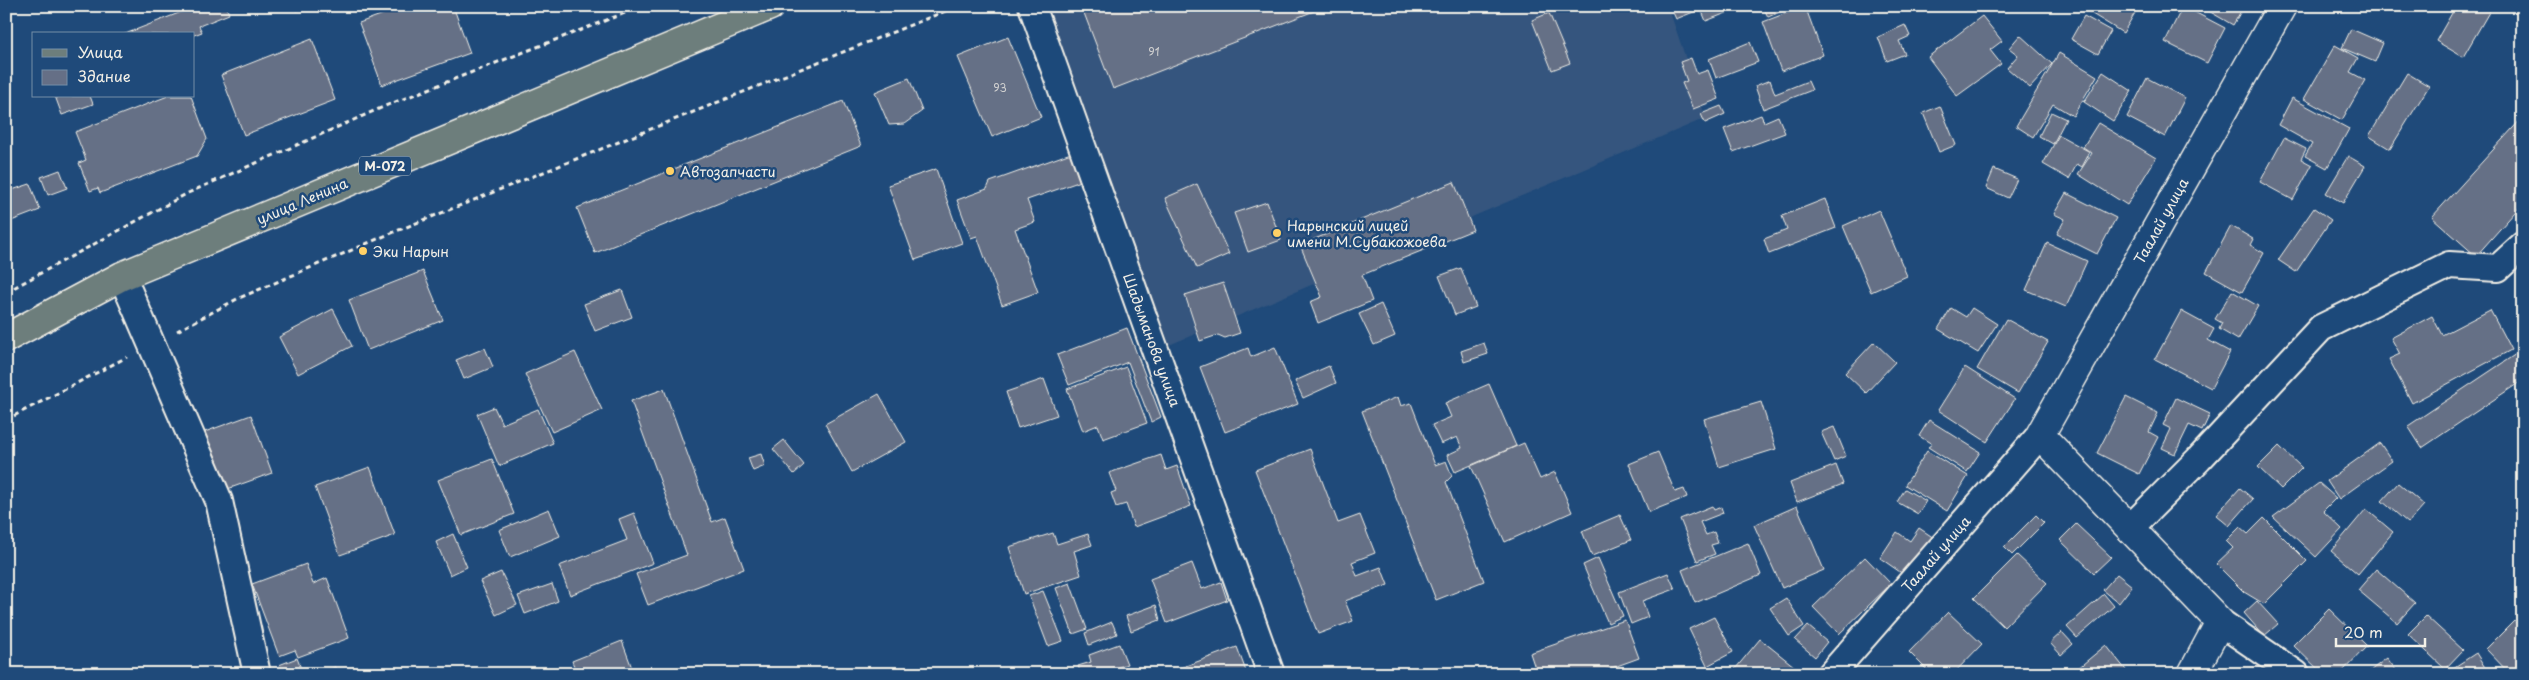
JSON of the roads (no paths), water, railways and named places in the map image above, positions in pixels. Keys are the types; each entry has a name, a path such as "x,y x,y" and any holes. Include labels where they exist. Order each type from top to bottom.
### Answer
{"main road":[{"name":"улица Ленина","path":"6,338 122,276 770,6"}],"street":[{"name":"Шадыманова улица","path":"1032,6 1271,674"},
{"name":"Таалай улица","path":"1831,674 2040,435 2282,6"},
{"path":"2130,528 2199,459 2321,328 2449,265 2498,268 2523,245"},
{"path":"122,276 219,501 257,674"},
{"path":"2040,435 2220,622 2296,674"},
{"path":"2192,674 2220,622"}],"place":[{"name":"Автозапчасти","path":"670,171"},
{"name":"Нарынский лицей имени М.Субакожоева","path":"1277,233"},
{"name":"Эки Нарын","path":"363,251"}]}
